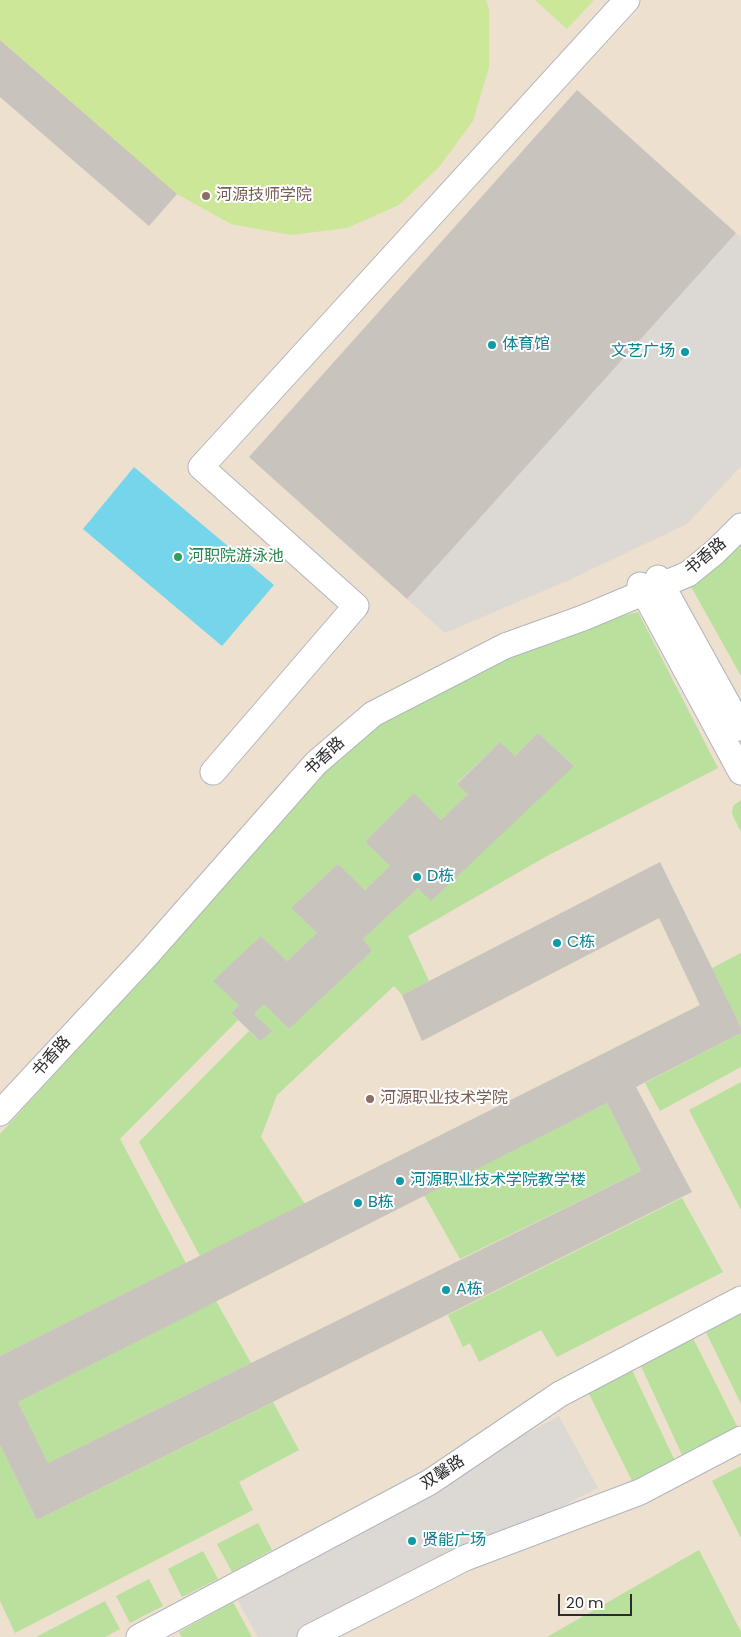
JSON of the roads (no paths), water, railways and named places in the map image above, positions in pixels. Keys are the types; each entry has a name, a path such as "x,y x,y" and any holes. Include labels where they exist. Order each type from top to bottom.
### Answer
{"street":[{"path":"213,772 356,606 201,467 627,0"},
{"name":"书香路","path":"0,1113 147,955 316,763 373,714 505,646 651,585 684,567 709,546 741,513"},
{"name":"书香路","path":"0,1096 139,947 307,755 368,704 502,637 688,574 716,552 741,526"},
{"path":"651,585 741,728"},
{"path":"651,585 741,772"},
{"name":"双馨路","path":"139,1637 430,1482 560,1394 741,1299"},
{"path":"310,1637 465,1558 640,1492 741,1439"}],"water":[{"name":"河职院游泳池","path":"134,467 274,585 222,646 83,529"}],"place":[{"name":"河源技师学院","path":"206,196"},
{"name":"体育馆","path":"492,345"},
{"name":"文艺广场","path":"685,352"},
{"name":"河职院游泳池","path":"178,557"},
{"name":"D栋","path":"417,877"},
{"name":"C栋","path":"557,943"},
{"name":"河源职业技术学院","path":"370,1099"},
{"name":"河源职业技术学院教学楼","path":"400,1181"},
{"name":"B栋","path":"358,1203"},
{"name":"A栋","path":"446,1290"},
{"name":"贤能广场","path":"412,1541"}]}
